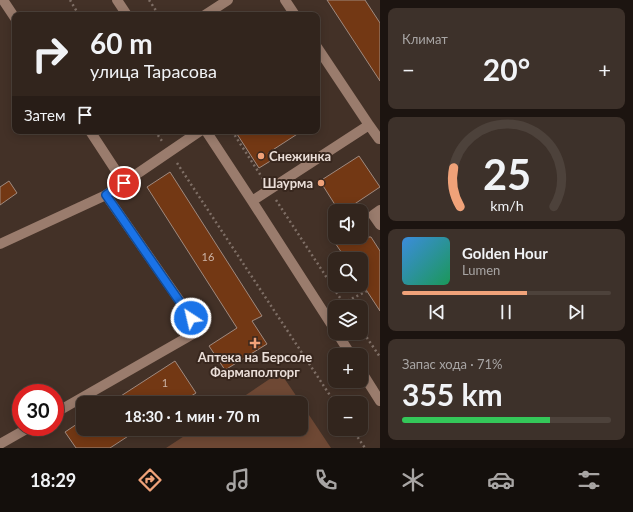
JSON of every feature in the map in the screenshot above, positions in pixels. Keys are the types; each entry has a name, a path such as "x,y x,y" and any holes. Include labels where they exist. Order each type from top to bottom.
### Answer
{"street":[{"path":"3,0 12,14"},
{"path":"117,0 125,12"},
{"path":"210,12 228,0"},
{"path":"285,0 293,12"},
{"path":"320,52 380,140"},
{"path":"252,201 369,125"},
{"path":"92,134 124,183"},
{"path":"0,244 106,195 196,134"},
{"path":"208,134 328,320"},
{"path":"64,408 200,330 106,195"},
{"path":"380,210 373,215 380,225"},
{"path":"368,382 380,401"},
{"path":"0,444 14,436"}],"path":[{"path":"70,0 78,12"},
{"path":"149,0 157,12"},
{"path":"157,134 330,396"},
{"path":"234,134 341,300"},
{"path":"349,300 365,292"},
{"path":"368,339 380,357"},
{"path":"356,436 364,448"}],"shaded area":[{"path":"280,372 296,396 244,396"},
{"path":"308,414 331,448 166,448 184,436 308,436"}],"building":[{"path":"327,0 365,0 380,23 380,81"},
{"path":"237,134 297,134 268,153 272,160 259,168"},
{"path":"359,156 380,187 354,204 335,204 320,181"},
{"path":"170,172 262,316 252,321 267,344 225,370 209,346 237,328 147,187"},
{"path":"9,181 17,193 0,205 0,187"},
{"path":"368,237 371,237 380,251 380,311 368,292 368,252 341,252 336,244 368,244"},
{"path":"175,361 196,393 191,396 121,396"},
{"path":"76,425 76,436 128,436 110,448 76,448 65,432"}],"place":[{"name":"Снежинка","path":"261,156"},
{"name":"Шаурма","path":"321,183"},
{"name":"Аптека на Берсоле Фармаполторг","path":"255,343"}],"route":[{"path":"124,183 106,195 191,318"}]}
